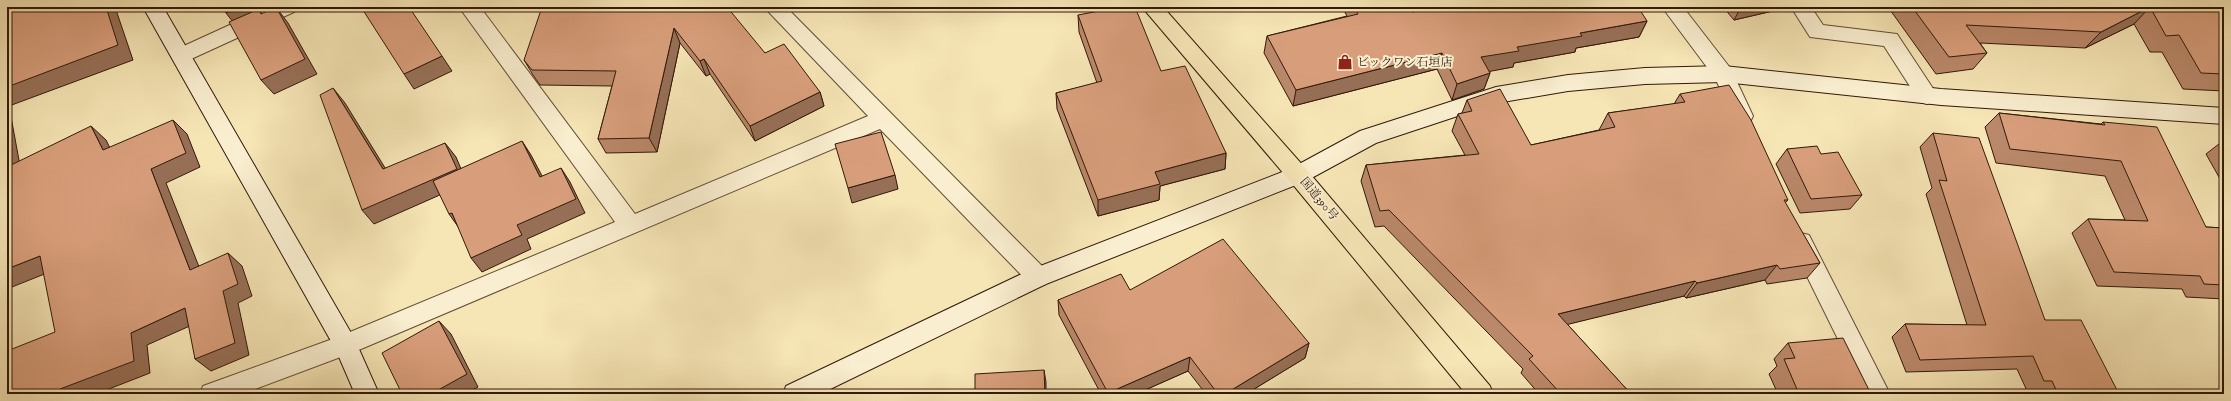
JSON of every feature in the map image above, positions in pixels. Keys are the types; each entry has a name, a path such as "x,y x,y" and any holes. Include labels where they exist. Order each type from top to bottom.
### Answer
{"highway":[{"name":"国道390号","path":"1152,7 1298,175 1477,392"}],"street":[{"path":"153,7 182,55 346,345 367,394"},
{"path":"182,55 287,7"},
{"path":"469,7 631,226"},
{"path":"774,7 1038,277"},
{"path":"1672,7 1724,74 1750,132"},
{"path":"1801,7 1817,32 1890,39 1927,96"},
{"path":"799,393 1038,277 1298,175 1368,137 1496,95 1568,83 1645,76 1724,74 1927,96 2224,116"},
{"path":"212,394 346,345 883,119"},
{"path":"1793,226 1878,394"}],"building":[{"path":"7,7 106,7 118,45 7,87"},
{"path":"222,7 238,7 226,13"},
{"path":"276,7 305,59 261,80 229,22 259,9 261,14"},
{"path":"361,7 409,7 442,56 404,74"},
{"path":"542,7 583,7 582,11 591,7 699,7 701,10 707,7 727,7 765,53 784,44 820,92 750,126 704,59 700,61 674,28 649,138 598,139 616,71 532,70 524,60"},
{"path":"1120,7 1135,7 1161,71 1185,66 1226,153 1155,172 1160,184 1098,200 1056,93 1102,81 1078,15"},
{"path":"1354,7 1409,7 1412,12 1439,7 1638,7 1647,21 1580,33 1582,36 1517,47 1519,51 1481,57 1490,73 1457,84 1442,53 1296,90 1267,36 1358,14"},
{"path":"1912,7 2150,7 2101,32 1966,25 1987,53 1949,57"},
{"path":"2150,7 2224,7 2224,74 2201,73 2179,35 2166,36"},
{"path":"1729,85 1751,120 1788,200 1784,200 1820,263 1780,269 1777,265 1697,283 1695,281 1558,314 1631,394 1561,394 1529,359 1533,356 1389,210 1380,211 1366,165 1479,154 1458,114 1472,111 1467,100 1500,89 1531,145 1615,127 1608,113 1685,102 1680,94"},
{"path":"333,88 383,169 445,143 457,169 362,210 320,95"},
{"path":"1999,113 2105,125 2103,122 2157,127 2206,227 2224,228 2224,285 2204,284 2200,276 2114,272 2088,219 2148,221 2121,161 2010,149"},
{"path":"173,120 186,153 151,169 190,270 228,253 238,284 223,291 235,343 195,359 185,308 131,333 134,361 60,389 61,394 7,394 7,351 55,332 40,256 7,269 7,167 91,126 103,150"},
{"path":"881,132 895,175 848,188 835,144"},
{"path":"1933,133 1979,138 2045,320 2081,320 2119,394 2058,394 2052,381 2044,381 2033,356 1920,360 1905,324 1986,325 1939,180 1947,181"},
{"path":"522,141 540,177 561,168 576,199 517,225 522,235 471,258 452,213 449,214 433,181"},
{"path":"1817,146 1821,154 1838,152 1862,195 1811,199 1787,149"},
{"path":"1223,239 1309,343 1225,394 1218,394 1190,357 1108,393 1058,300 1121,274 1130,290"},
{"path":"439,321 467,374 431,394 402,394 382,353"},
{"path":"1843,338 1871,394 1799,394 1784,359 1795,358 1788,343"},
{"path":"1044,370 1045,394 930,394 975,391 975,374"}],"place":[{"name":"ビックワン石垣店","path":"1345,62"}]}
